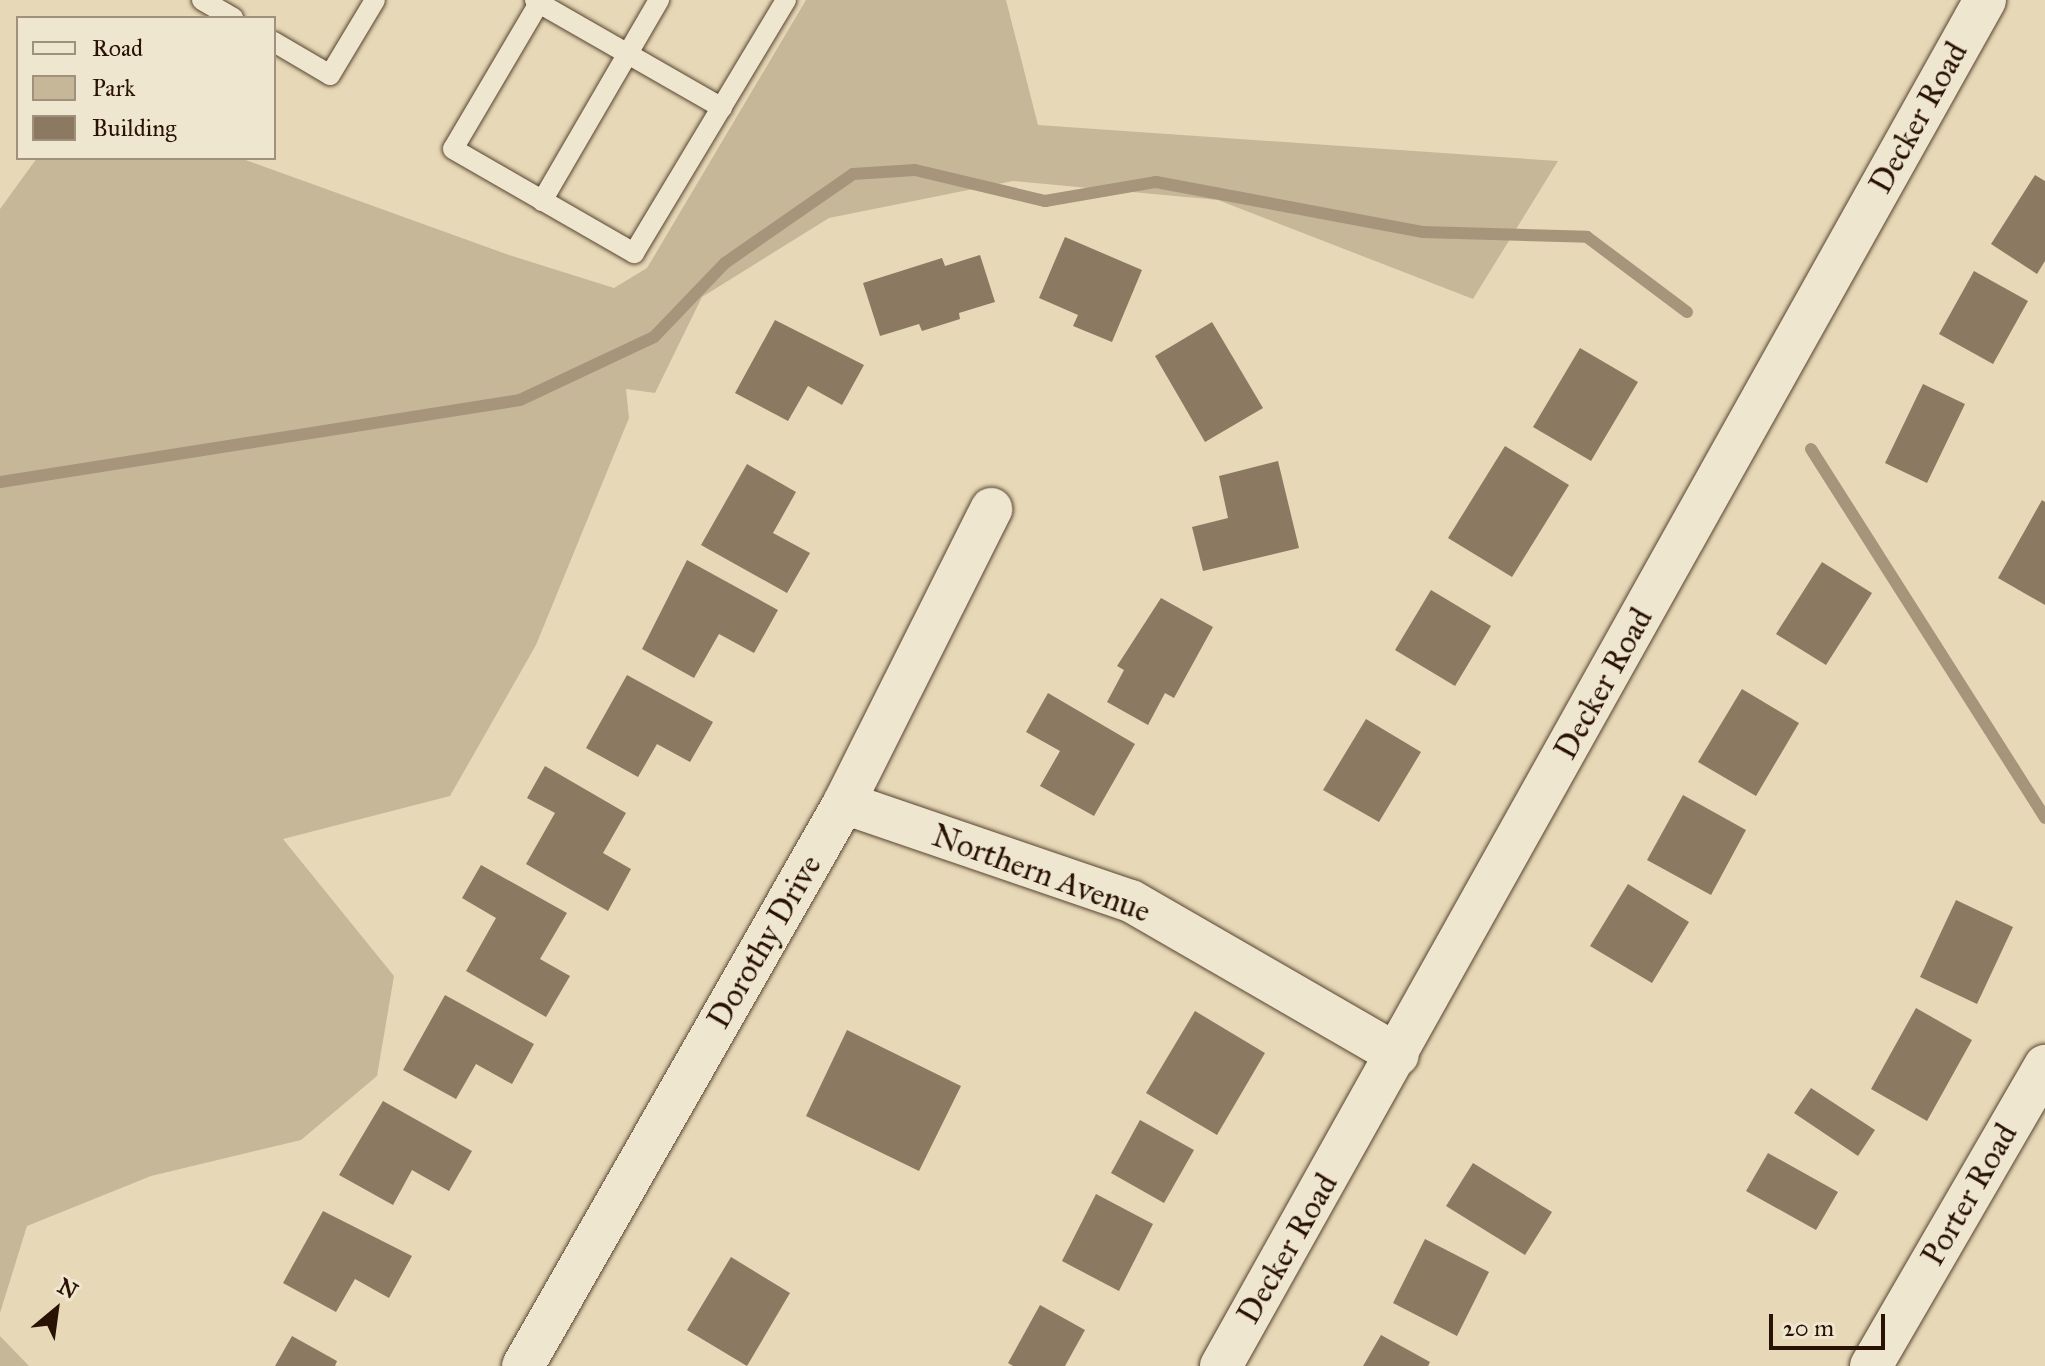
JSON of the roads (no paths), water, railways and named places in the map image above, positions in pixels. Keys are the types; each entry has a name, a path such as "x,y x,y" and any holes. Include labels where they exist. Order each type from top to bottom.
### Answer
{"street":[{"name":"Decker Road","path":"1221,1366 1398,1055 1985,0"},
{"name":"Dorothy Drive","path":"523,1366 844,803 991,509"},
{"name":"Northern Avenue","path":"844,803 1131,901 1398,1055"},
{"name":"Porter Road","path":"1871,1366 2045,1066"}],"lane":[{"path":"202,0 234,12"},
{"path":"276,43 330,75 375,0"},
{"path":"542,201 659,0"},
{"path":"722,108 537,2 453,149 634,253 722,108 786,0"}],"waterway":[{"path":"0,482 520,400 654,337 725,263 853,174 915,170 1045,201 1156,182 1423,232 1587,237 1687,312"},
{"path":"1811,449 2045,818"}]}
